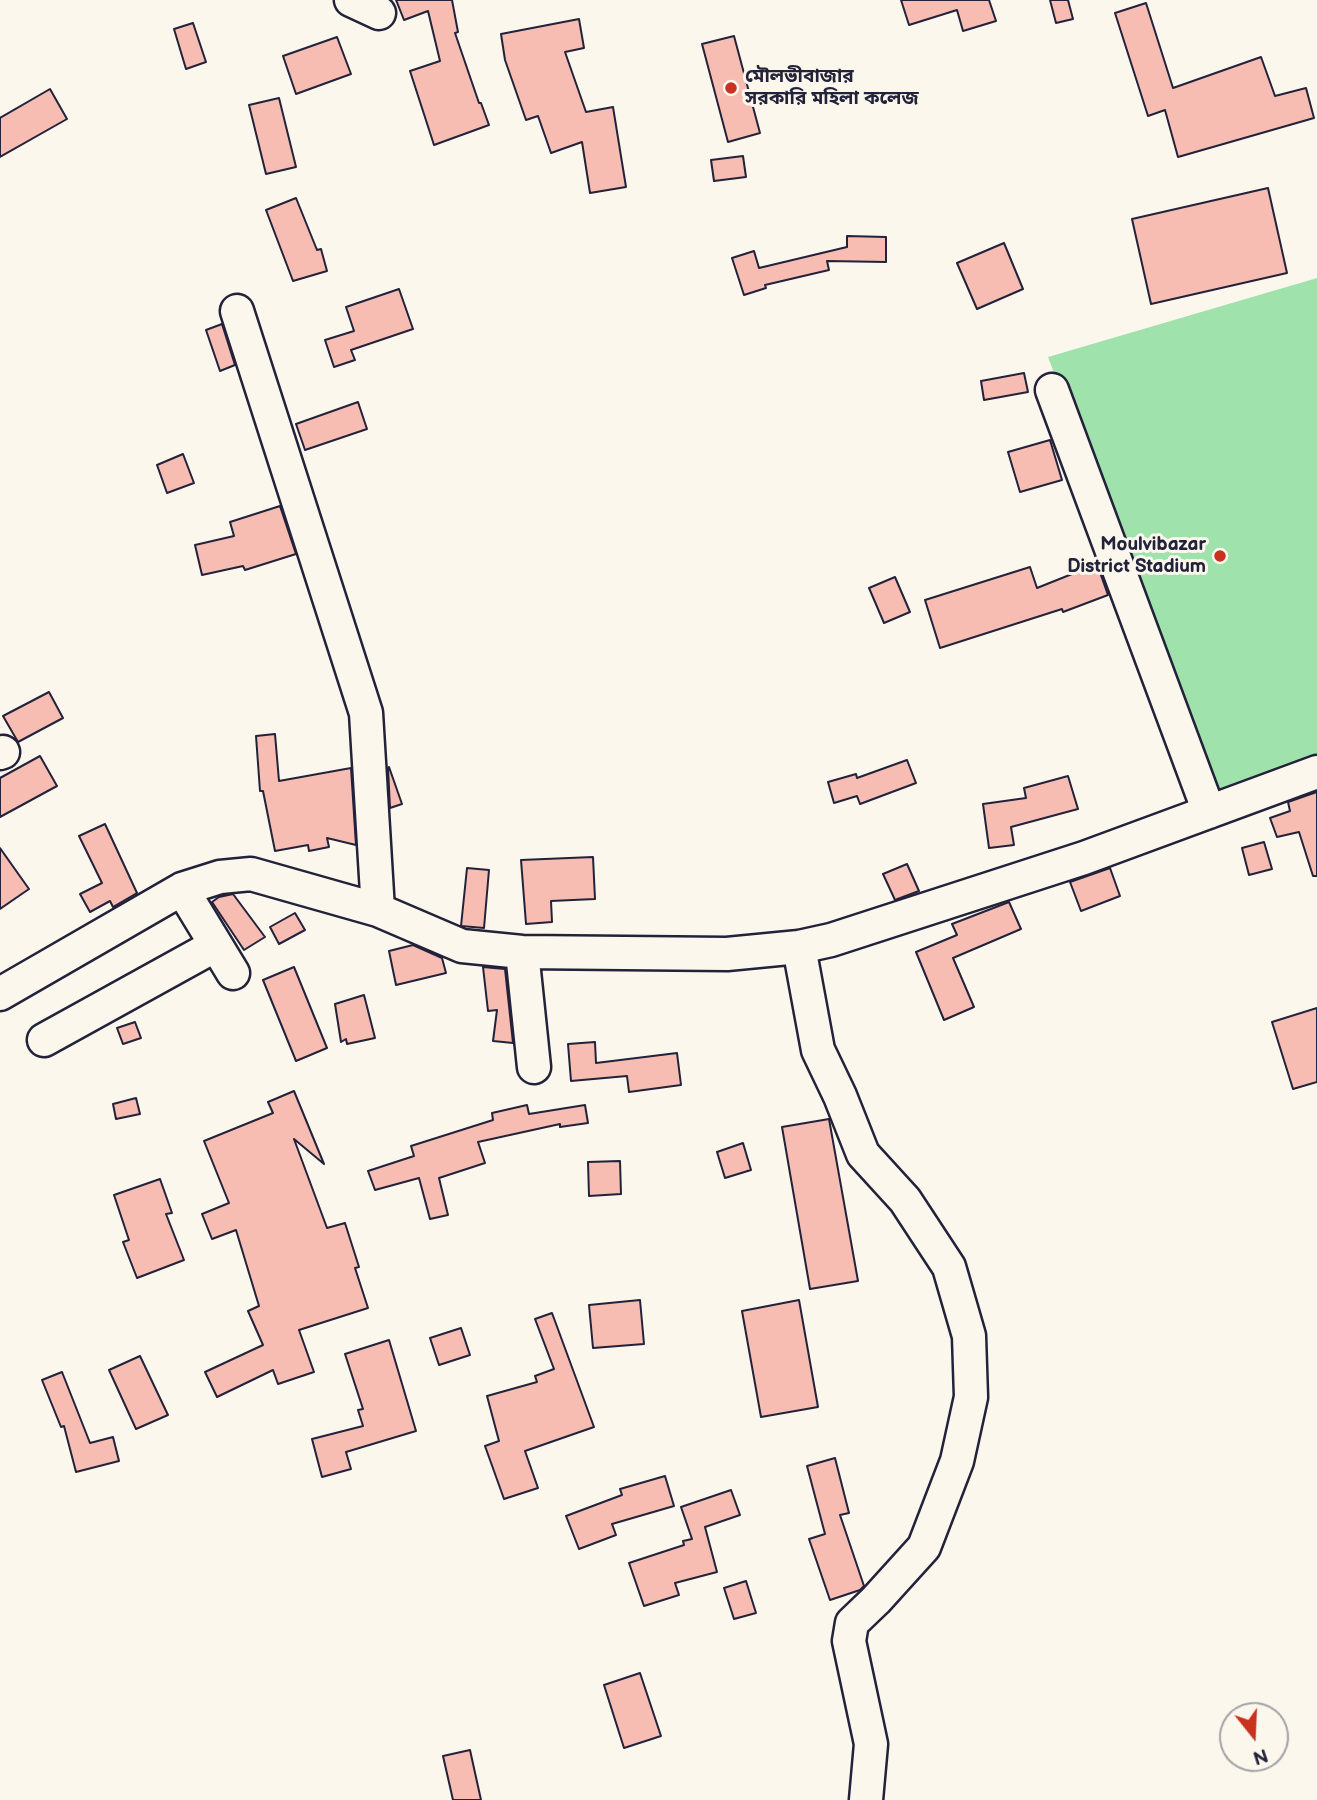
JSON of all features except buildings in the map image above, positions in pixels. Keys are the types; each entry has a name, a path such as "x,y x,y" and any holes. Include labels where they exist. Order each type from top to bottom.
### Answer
{"street":[{"path":"237,311 366,713 378,910"},
{"path":"1052,390 1209,812"},
{"path":"0,994 182,889 220,877 251,874 378,910 461,946 522,952 727,954 799,947 831,940 1084,858 1317,772"},
{"path":"182,889 233,973"},
{"path":"44,1040 216,945"},
{"path":"799,947 818,1050 863,1154 905,1200 949,1267 969,1336 971,1396 957,1461 924,1547 852,1623 849,1641 871,1744 866,1800"},
{"path":"522,952 534,1067"}],"green space":[{"name":"Moulvibazar District Stadium","path":"1317,278 1317,756 1215,795 1048,357"}],"place":[{"name":"মৌলভীবাজার সরকারি মহিলা কলেজ","path":"731,88"},
{"name":"Moulvibazar District Stadium","path":"1220,556"}]}
